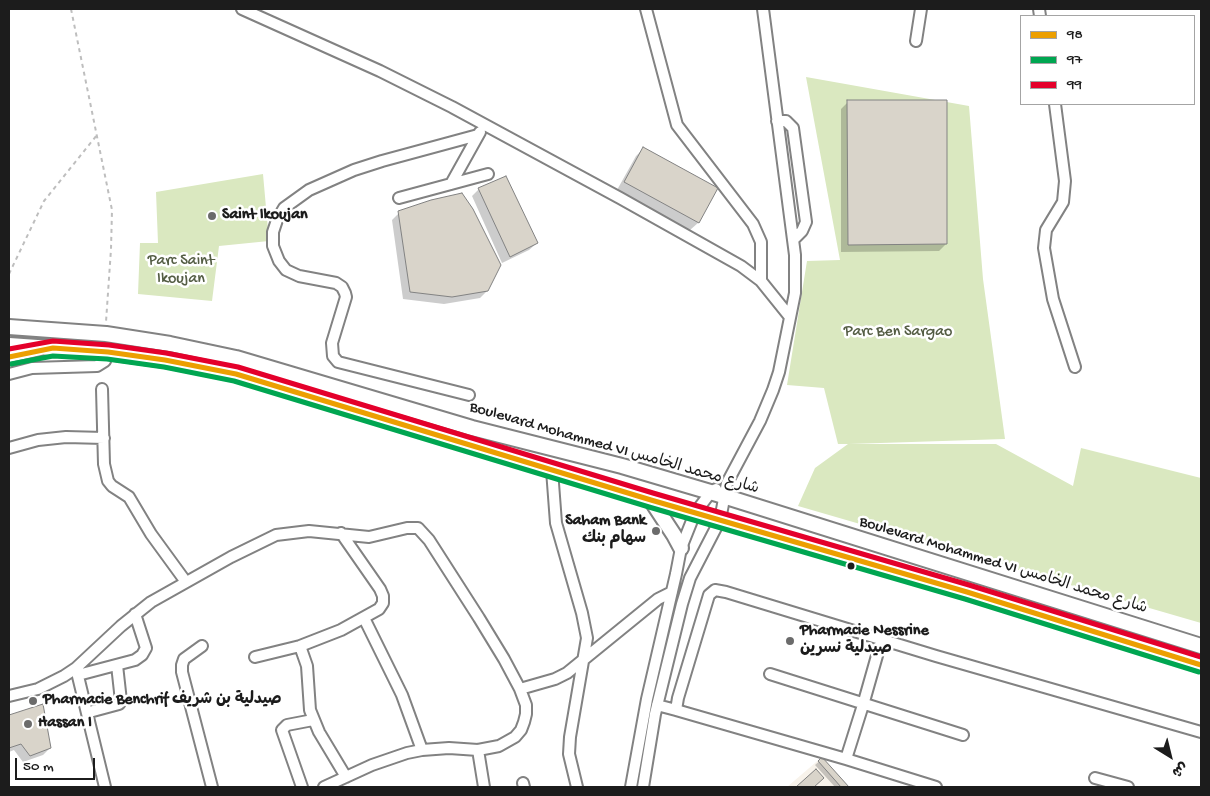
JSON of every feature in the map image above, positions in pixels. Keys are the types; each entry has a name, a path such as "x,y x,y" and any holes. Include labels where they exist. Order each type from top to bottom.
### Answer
{"main road":[{"name":"Boulevard Mohammed VI شارع محمد الخامس","path":"9,327 106,334 170,344 236,358 472,428 622,466 711,492 724,498 1201,646"},
{"path":"9,345 108,352 165,360 236,374 695,513 967,592 1201,665"},
{"path":"652,500 681,548"}],"street":[{"path":"242,9 380,72 484,124 741,266 761,282 790,317"},
{"path":"646,9 677,125 753,224 761,242 761,282"},
{"path":"642,787 657,705 682,604 690,578 720,520 727,482 760,421 773,390 779,372 796,283 793,240 763,9"},
{"path":"916,40 921,9"},
{"path":"1055,105 1065,181 1063,202 1046,230 1044,248 1053,299 1075,367"},
{"path":"778,121 786,122 793,128 806,222 802,231 793,240"},
{"path":"451,184 484,124"},
{"path":"469,395 338,362 333,356 332,343 346,297 345,292 336,283 299,276 286,270 279,261 273,246 273,232 276,220 284,208 309,190 354,170 478,135"},
{"path":"400,198 488,174"},
{"path":"9,356 53,348"},
{"path":"9,374 32,368 97,366 105,361 108,352"},
{"path":"102,389 104,464 108,481 112,486 129,497 151,534 186,582"},
{"path":"9,448 47,439 66,437 104,438"},
{"path":"552,470 556,523 582,613 586,638 570,737 569,754 573,777 577,787"},
{"path":"631,787 647,699 681,548 695,513 711,492 727,482"},
{"path":"77,672 135,614 151,602 259,542 276,535 309,531 370,537 407,528 418,528 479,618 520,689 526,705 526,714 521,730 515,737 499,746 478,750 449,748 422,750 390,758 324,787"},
{"path":"255,657 300,646 341,630 379,609 383,603 383,596 341,533"},
{"path":"676,710 709,594 715,590 1201,732"},
{"path":"520,689 567,674 658,598 672,592"},
{"path":"9,696 51,684 77,672 135,660 145,652 146,648 135,614"},
{"path":"364,618 402,695 422,750"},
{"path":"846,759 882,638"},
{"path":"202,646 184,659 182,672 212,787"},
{"path":"300,646 308,666 308,698 313,720 346,777"},
{"path":"94,711 119,704 121,701 117,665"},
{"path":"77,672 105,787"},
{"path":"770,674 863,705 963,735"},
{"path":"657,705 936,787"},
{"path":"302,787 282,730 287,725 313,720"},
{"path":"478,750 484,787"},
{"path":"1095,778 1128,787"}],"path":[{"path":"71,9 112,210 106,334"},
{"path":"9,274 44,201 97,135"}],"shaded area":[{"path":"822,757 849,787 787,787"}],"green space":[{"name":"Parc Ben Sargao","path":"806,77 969,106 983,279 1005,439 849,444 996,444 1073,486 1081,448 1201,478 1201,623 798,506 815,468 848,444 838,444 824,388 787,385 807,261 840,260"},
{"name":"Saint Ikoujan","path":"263,174 269,241 219,246 212,301 138,294 140,243 158,243 156,192"}],"building":[{"path":"847,100 947,100 947,244 848,245"},
{"path":"643,147 718,188 699,223 624,182"},
{"path":"506,176 538,243 510,257 478,188"},
{"path":"462,193 473,209 501,265 488,291 452,297 410,292 398,211 431,200"},
{"name":"Hassan I","path":"43,704 51,748 30,756 21,744 9,748 9,715"},
{"path":"822,757 849,787 841,787 818,761"},
{"path":"816,769 824,778 814,787 796,787"}],"transit line":[{"name":"99","path":"9,349 53,341 109,345 166,353 238,367 653,493 969,585 1201,657"},
{"name":"98","path":"9,357 53,348 108,352 165,360 236,374 651,500 967,592 1201,665"},
{"name":"97","path":"11,364 53,356 107,359 164,367 234,381 649,507 965,599 1199,672"}],"place":[{"name":"Saint Ikoujan","path":"212,216"},
{"name":"Saham Bank سهام بنك","path":"656,531"},
{"name":"Pharmacie Nessrine صيدلية نسرين","path":"790,641"},
{"name":"Pharmacie Benchrif صيدلية بن شريف","path":"33,701"},
{"name":"Hassan I","path":"28,724"}],"park label":[{"name":"Parc Saint Ikoujan","path":"181,271"}]}
